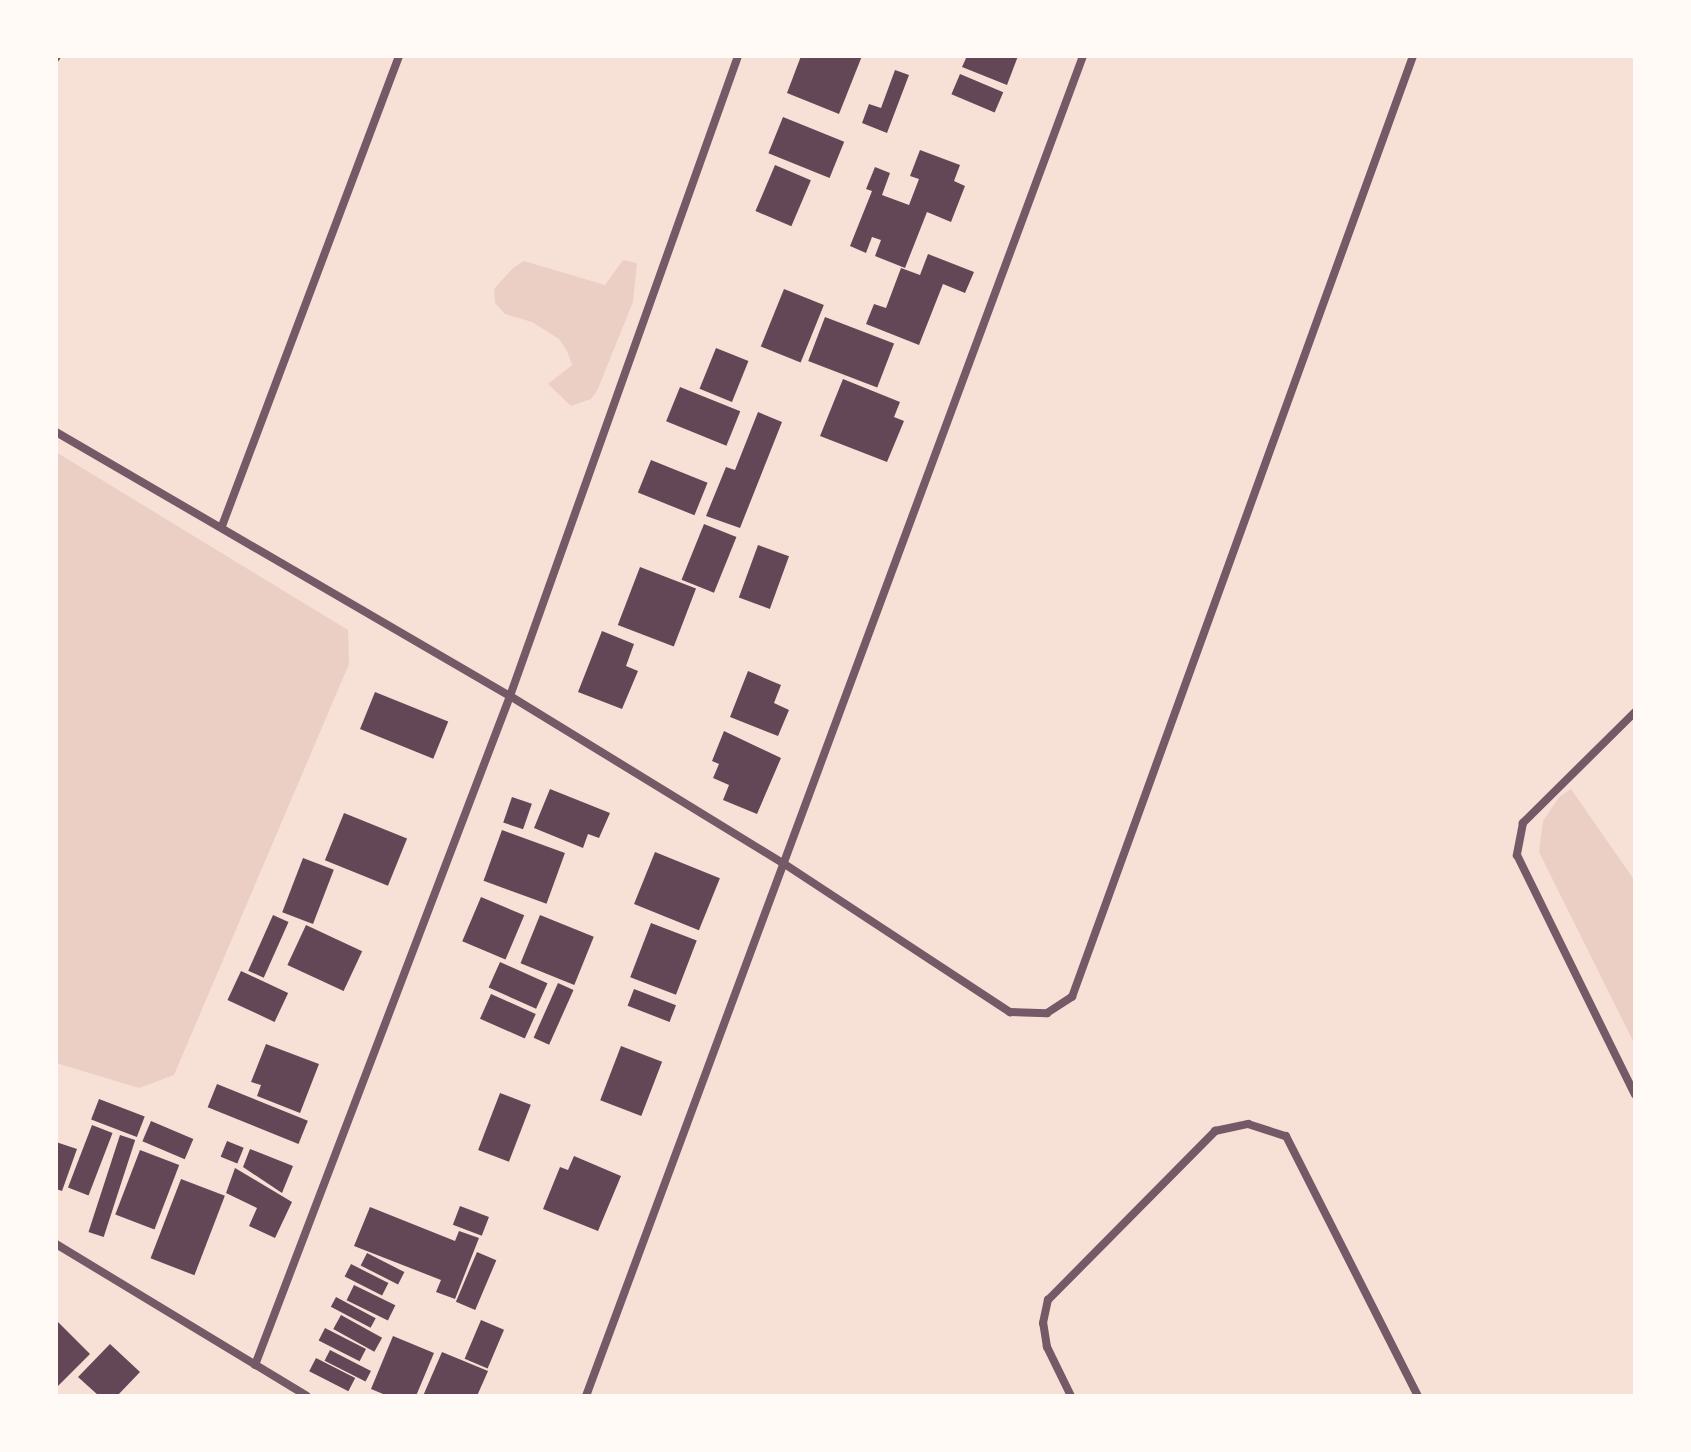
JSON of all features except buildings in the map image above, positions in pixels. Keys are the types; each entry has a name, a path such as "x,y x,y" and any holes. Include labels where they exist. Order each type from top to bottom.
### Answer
{"street":[{"path":"222,526 399,56"},
{"path":"255,1365 510,696 738,56"},
{"path":"586,1396 1083,56"},
{"path":"56,432 510,696 783,863 1010,1012 1047,1013 1072,997 1413,56"},
{"path":"1635,712 1523,823 1517,855 1635,1095"},
{"path":"1071,1396 1047,1347 1043,1323 1048,1300 1215,1131 1248,1124 1286,1136 1418,1396"},
{"path":"56,1244 307,1396"}],"shaded area":[{"path":"623,260 637,263 633,302 597,391 591,399 571,406 548,384 572,365 567,351 559,339 532,322 505,314 495,303 494,289 524,261 605,285"},
{"path":"56,452 348,630 349,664 174,1075 139,1088 56,1063"},
{"path":"1571,789 1635,881 1635,1045 1539,852 1543,821 1559,797"}]}
